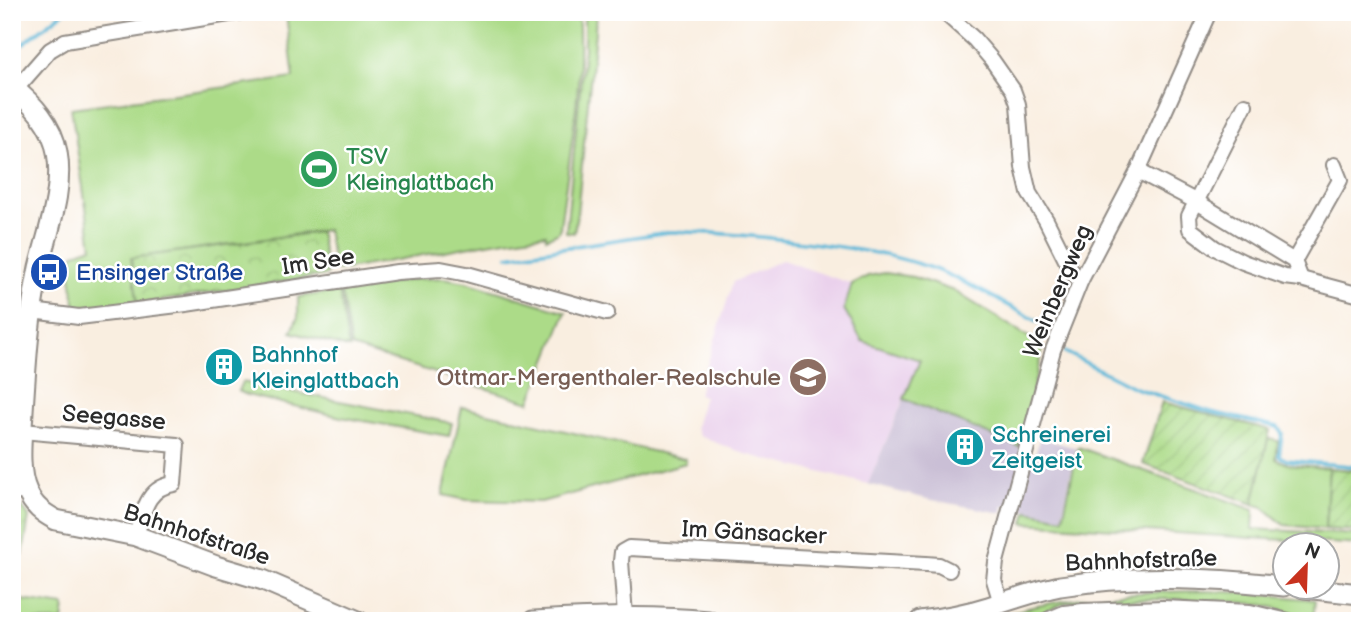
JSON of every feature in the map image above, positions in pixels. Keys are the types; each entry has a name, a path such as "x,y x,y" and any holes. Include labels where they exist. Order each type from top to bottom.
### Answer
{"main road":[{"path":"14,88 44,120 55,143 58,164 58,186 39,270 28,338 22,431 24,483 19,492"},
{"name":"Bahnhofstraße","path":"19,492 39,510 57,520 136,536 216,566 263,580 358,621"},
{"name":"Bahnhofstraße","path":"920,621 993,610 1035,591 1062,586 1142,579 1193,579 1270,585"},
{"path":"1340,592 1360,594"},
{"path":"534,621 625,617 671,617 708,621"}],"street":[{"path":"14,88 50,50 65,41 241,12"},
{"path":"944,12 974,39 1013,90 1018,104 1023,167 1029,192 1073,274 1081,279"},
{"name":"Weinbergweg","path":"993,610 996,562 1053,350 1081,279 1138,172 1209,12"},
{"path":"1245,105 1189,216 1190,229 1215,248 1243,262 1285,277 1360,295"},
{"path":"1294,261 1340,180 1334,165"},
{"path":"1138,172 1197,202 1294,261 1301,279"},
{"name":"Im See","path":"32,311 79,317 186,304 397,272 441,269 607,313"},
{"name":"Seegasse","path":"22,431 177,445 174,484 165,485 147,501 136,536"},
{"name":"Im Gänsacker","path":"625,617 621,561 622,552 629,548 926,564 939,565 949,570"},
{"path":"1045,621 1064,613 1163,608 1250,612 1288,621"}],"shaded area":[{"name":"Ottmar-Mergenthaler-Realschule","path":"782,260 852,284 844,309 920,360 868,484 745,454 699,436 695,427 704,396 698,394 733,282"},
{"path":"904,399 1035,455 1040,438 1076,448 1062,517 1004,505 1002,513 927,499 868,484"}],"green space":[{"name":"TSV Kleinglattbach","path":"578,12 577,93 560,228 557,233 546,238 546,234 493,242 337,271 327,230 132,258 138,304 76,310 69,263 75,253 92,247 71,108 294,78 286,14"},
{"path":"584,12 596,12 574,233 566,232 584,49"},
{"path":"320,232 327,275 138,304 131,258"},
{"path":"885,273 913,277 954,291 1040,344 1042,352 1019,447 904,399 920,360 862,341 844,309 852,284 868,276"},
{"path":"444,278 566,312 530,402 351,347 341,290 417,279"},
{"path":"339,291 349,348 291,332 298,317 298,297"},
{"path":"242,382 452,423 449,436 341,417 247,395 238,391"},
{"path":"1162,402 1270,430 1253,504 1143,464"},
{"path":"462,407 686,459 686,463 541,502 467,500 443,495"},
{"path":"1268,439 1278,441 1276,459 1288,464 1329,468 1325,529 1284,525 1263,507 1253,504"},
{"path":"1078,447 1254,510 1253,529 1306,532 1270,532 1270,539 1024,523 1027,511 1063,518"},
{"path":"1329,468 1360,471 1360,531 1325,529"},
{"path":"12,504 20,506 29,517 23,554 12,546"},
{"path":"1340,534 1360,535 1360,545 1340,544"},
{"path":"1205,591 1270,595 1270,602 1315,602 1313,621 1265,605 1176,599 1089,600 1066,603 1031,621 1002,621 1005,615 1031,607 1086,597"},
{"path":"22,600 65,606 63,621 13,621 12,604"}],"waterway":[{"path":"12,52 64,12"},
{"path":"508,256 669,232 728,234 805,242 880,254 934,269 1039,322"},
{"path":"1065,352 1135,388 1211,412 1278,427 1282,433 1279,456 1287,460 1360,467"}],"place":[{"name":"TSV Kleinglattbach","path":"319,169"},
{"name":"Ensinger Straße","path":"49,272"},
{"name":"Bahnhof Kleinglattbach","path":"224,367"},
{"name":"Ottmar-Mergenthaler-Realschule","path":"808,377"},
{"name":"Schreinerei Zeitgeist","path":"965,447"}]}
